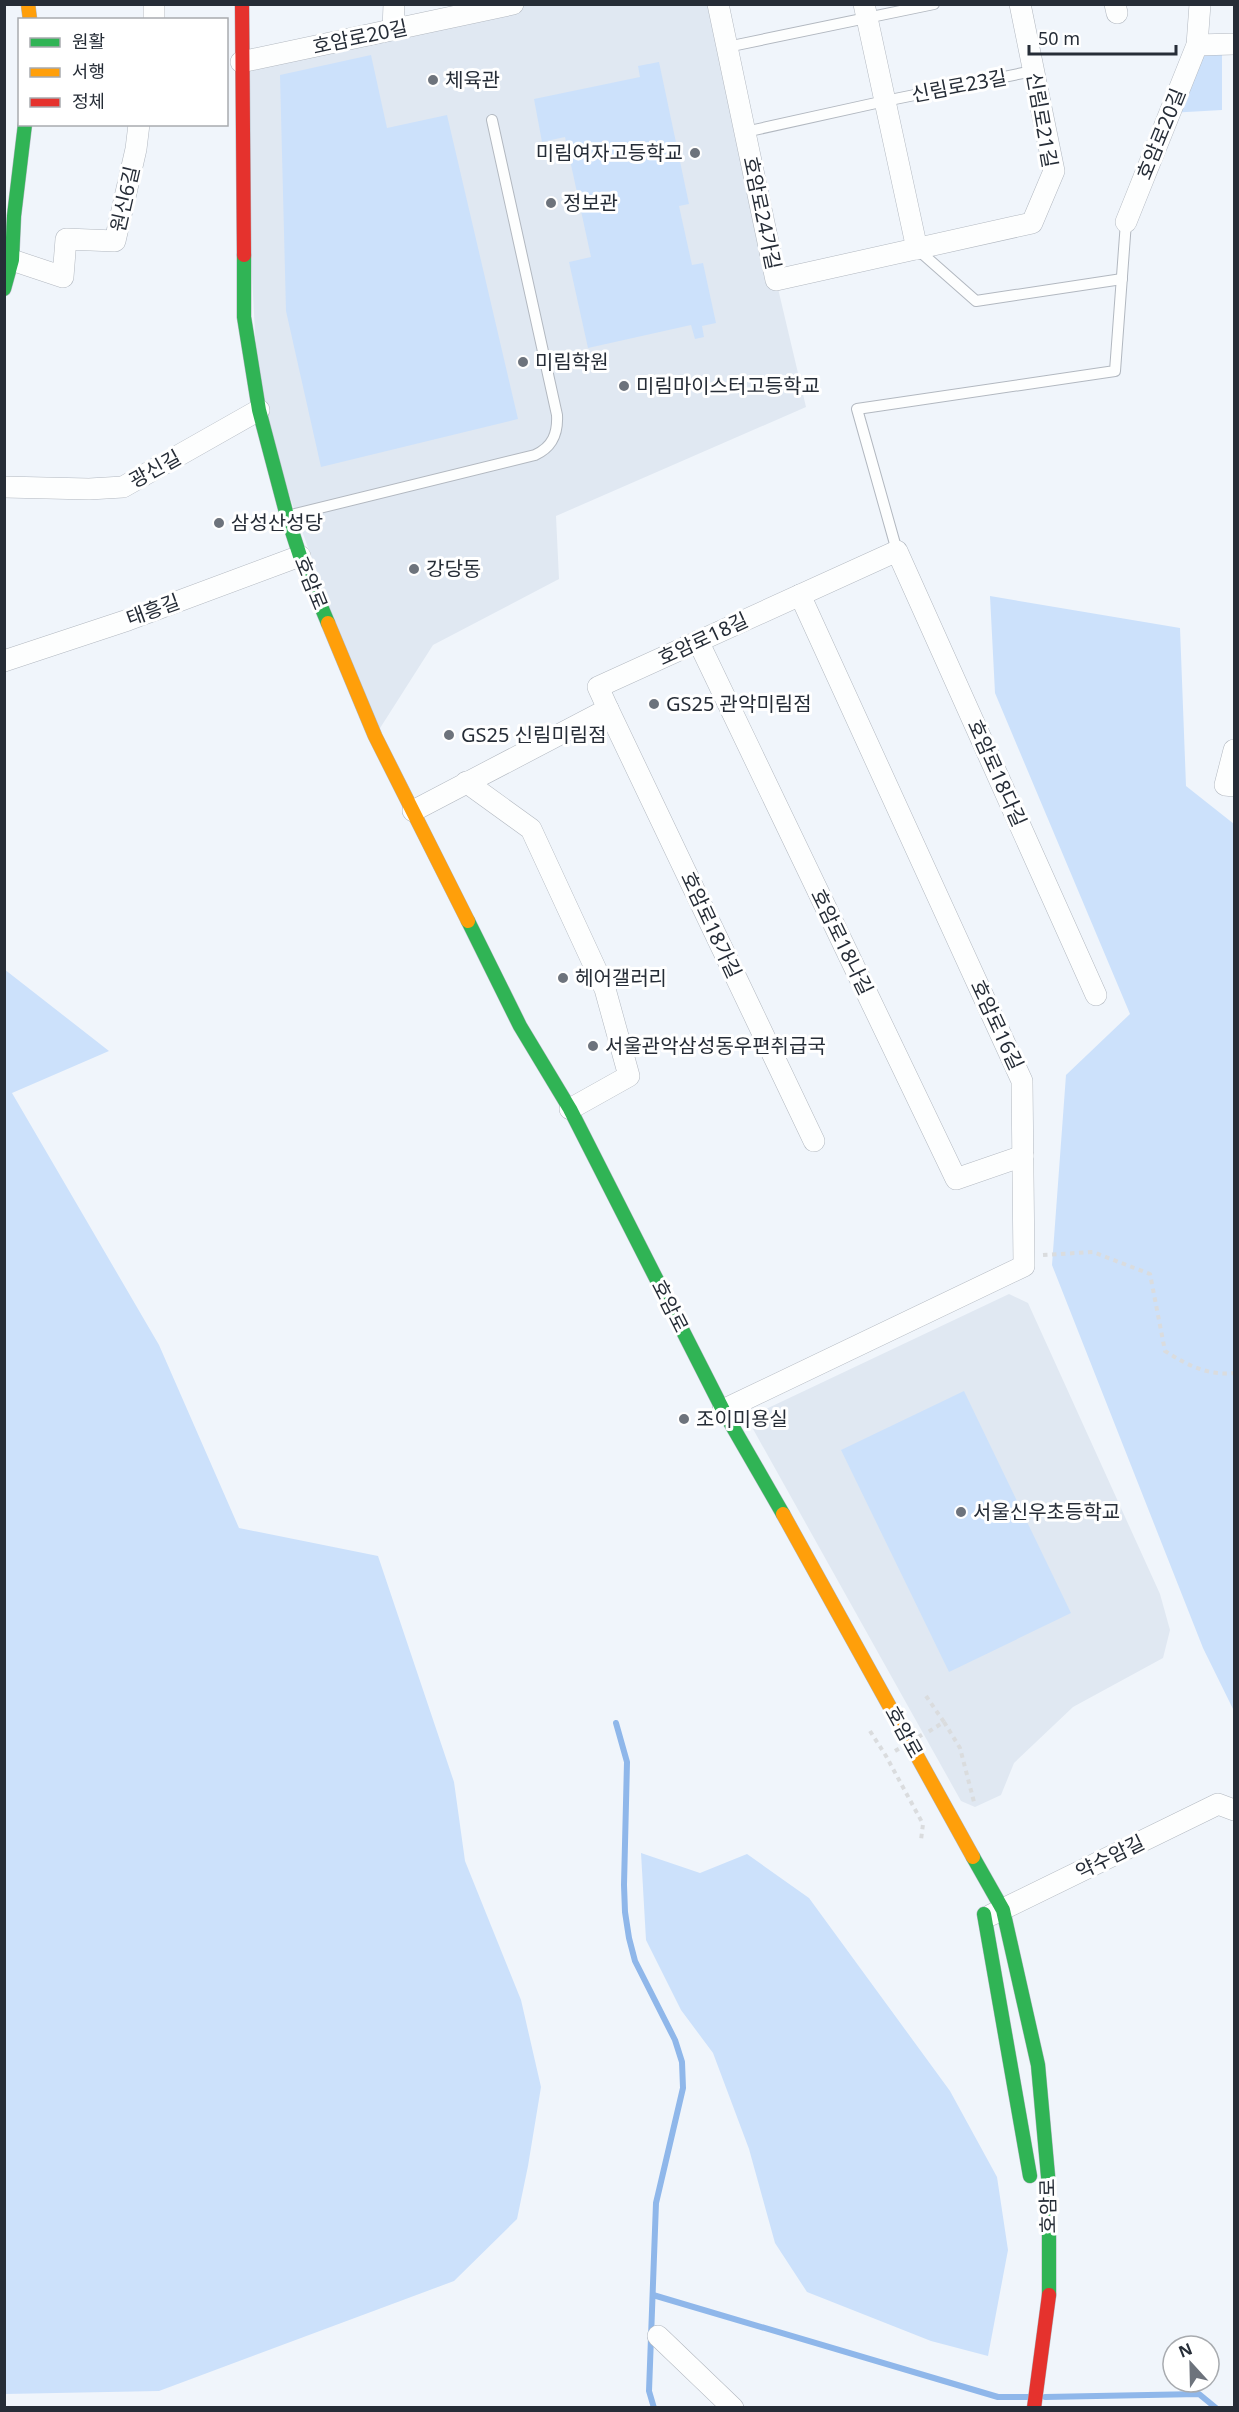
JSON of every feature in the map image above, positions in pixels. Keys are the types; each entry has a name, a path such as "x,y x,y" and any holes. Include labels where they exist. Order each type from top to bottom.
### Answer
{"main road":[{"name":"호암로","path":"242,4 234,37 241,62 244,316 254,413 287,516 296,557 375,736 520,1026 570,1109 723,1410 809,1558 942,1803 989,1911 1038,2065 1049,2187 1049,2305 1034,2408"},
{"path":"4,289 12,260 9,217 25,126"},
{"path":"243,395 254,413 296,557 364,743 516,1047"},
{"path":"683,1362 728,1446"},
{"path":"831,1630 956,1854"},
{"path":"989,1911 1030,2185"}],"street":[{"path":"393,30 394,4"},
{"name":"호암로24가길","path":"718,4 776,280 916,249"},
{"name":"신림로21길","path":"916,249 1032,223 1054,171 1020,4"},
{"name":"호암로20길","path":"1126,222 1197,45 1200,4"},
{"name":"호암로20길","path":"241,62 502,6"},
{"name":"신림로23길","path":"865,11 916,249"},
{"path":"1197,45 1234,44"},
{"name":"원신6길","path":"12,260 63,277 66,239 115,241 136,149 139,126"},
{"name":"광신길","path":"4,488 123,488 254,413"},
{"name":"호암로18길","path":"608,709 598,687 897,550"},
{"name":"호암로18다길","path":"897,550 1096,995"},
{"name":"태흥길","path":"4,661 128,620 296,557"},
{"name":"호암로16길","path":"800,595 1022,1081 1024,1257"},
{"name":"호암로18나길","path":"698,641 956,1179 1023,1155"},
{"path":"413,810 608,709"},
{"name":"호암로18가길","path":"608,709 814,1141"},
{"path":"1234,750 1225,786 1234,786"},
{"path":"466,782 531,829 605,989 629,1076 570,1109"},
{"path":"723,1410 1024,1266 1024,1257"},
{"name":"약수암길","path":"989,1911 1218,1804 1234,1810"},
{"path":"658,2336 733,2408"}],"lane":[{"path":"727,47 865,11 934,4"},
{"name":"신림로23길","path":"745,132 1033,71"},
{"path":"287,516 536,455 554,439 557,415 492,120"},
{"path":"897,550 857,410 1115,370 1126,222"},
{"path":"916,249 976,301 1122,279"}],"path":[{"path":"1024,1257 1093,1252 1150,1274 1165,1351 1183,1363 1217,1375 1234,1373"},
{"path":"926,1696 960,1748 974,1802"},
{"path":"895,1752 943,1722"},
{"path":"870,1731 923,1824 921,1840"}],"shaded area":[{"name":"미림학원","path":"513,5 718,5 776,280 806,407 556,516 559,579 433,645 375,736 259,410 241,62"},
{"path":"1222,44 1222,110 1169,113 1197,45"},
{"path":"371,55 387,128 447,115 518,419 321,467 286,311 280,75"},
{"path":"659,62 689,204 679,206 692,265 703,263 716,323 702,326 704,337 695,339 691,325 588,348 569,262 591,257 565,137 542,142 534,99 640,77 638,66"},
{"path":"990,596 1180,628 1186,786 1234,824 1234,1711 1203,1648 1052,1265 1066,1075 1130,1014 995,693"},
{"path":"4,969 109,1051 12,1093 159,1345 239,1528 378,1556 454,1782 465,1861 521,2000 541,2087 517,2219 454,2281 159,2391 5,2394"},
{"name":"서울신우초등학교","path":"1009,1294 1028,1303 1160,1594 1170,1630 1163,1658 1073,1707 1014,1763 1001,1795 975,1807 961,1801 753,1429 766,1409"},
{"path":"964,1391 1071,1613 949,1672 841,1450"},
{"path":"641,1853 700,1873 747,1854 809,1898 950,2091 997,2177 1008,2250 988,2356 931,2341 807,2292 775,2243 749,2149 713,2053 681,2010 646,1940"}],"waterway":[{"path":"616,1723 627,1762 624,1885 629,1938 635,1961 675,2040 682,2062 683,2088 656,2203 649,2391 654,2408"},
{"path":"653,2295 998,2397 1028,2397"},
{"path":"1045,2397 1199,2394 1216,2408"}],"traffic: fast":[{"path":"4,289 12,260 14,216 25,126"},
{"path":"244,255 244,317 259,410 287,516 300,556 328,623"},
{"path":"468,921 520,1026 570,1109 723,1410 783,1514"},
{"path":"973,1857 1003,1910 1038,2065 1049,2187 1049,2295"},
{"path":"984,1914 1030,2176"}],"traffic: slow":[{"path":"28,4 30,18"},
{"path":"328,623 375,736 468,921"},
{"path":"783,1514 973,1857"}],"traffic: jam":[{"path":"242,4 244,255"},
{"path":"1034,2408 1049,2295"}],"place":[{"name":"체육관","path":"433,80"},
{"name":"미림여자고등학교","path":"695,153"},
{"name":"정보관","path":"551,203"},
{"name":"미림학원","path":"523,362"},
{"name":"미림마이스터고등학교","path":"624,386"},
{"name":"삼성산성당","path":"219,523"},
{"name":"강당동","path":"414,569"},
{"name":"GS25 관악미림점","path":"654,704"},
{"name":"GS25 신림미림점","path":"449,735"},
{"name":"헤어갤러리","path":"563,978"},
{"name":"서울관악삼성동우편취급국","path":"593,1046"},
{"name":"조이미용실","path":"684,1419"},
{"name":"서울신우초등학교","path":"961,1512"}]}
